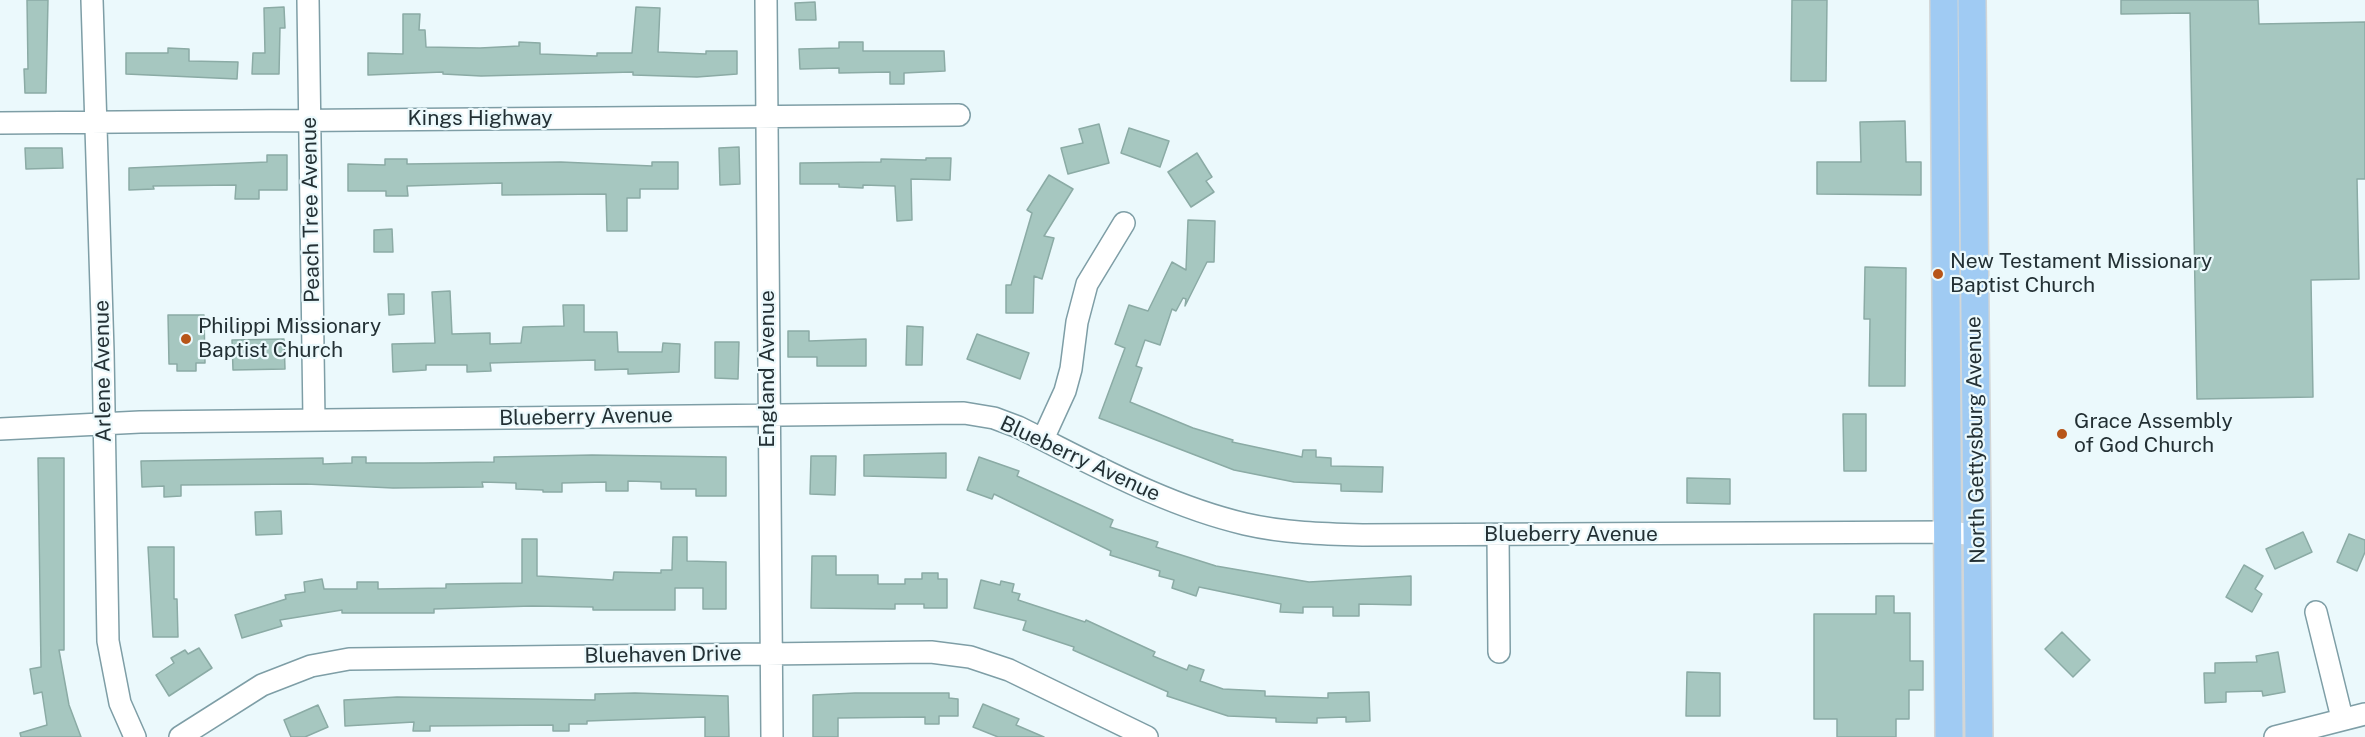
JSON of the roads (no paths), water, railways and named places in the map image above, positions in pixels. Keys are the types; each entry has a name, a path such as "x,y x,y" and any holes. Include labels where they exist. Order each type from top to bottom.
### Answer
{"main road":[{"name":"North Gettysburg Avenue","path":"1944,0 1948,737"},
{"name":"North Gettysburg Avenue","path":"1972,0 1979,737"},
{"path":"1944,41 1972,42"},
{"path":"1944,98 1972,99"},
{"path":"1946,334 1975,334"},
{"path":"1946,394 1975,394"}],"street":[{"name":"Arlene Avenue","path":"92,0 108,641 120,703 135,737"},
{"name":"Peach Tree Avenue","path":"308,0 314,420"},
{"name":"England Avenue","path":"766,0 772,737"},
{"name":"Kings Highway","path":"0,123 959,115"},
{"path":"1043,439 1065,391 1071,369 1077,322 1087,284 1124,223"},
{"name":"Blueberry Avenue","path":"0,429 140,422 964,413 994,418 1165,498 1245,524 1314,534 1947,532 1977,535"},
{"path":"1498,535 1499,652"},
{"path":"2316,612 2342,718"},
{"name":"Bluehaven Drive","path":"180,737 270,681 311,666 349,659 931,652 970,657 1009,669 1147,737"},
{"path":"2275,737 2342,718 2365,714"}],"place":[{"name":"New Testament Missionary Baptist Church","path":"1938,274"},
{"name":"Philippi Missionary Baptist Church","path":"186,339"},
{"name":"Grace Assembly of God Church","path":"2062,434"}]}
